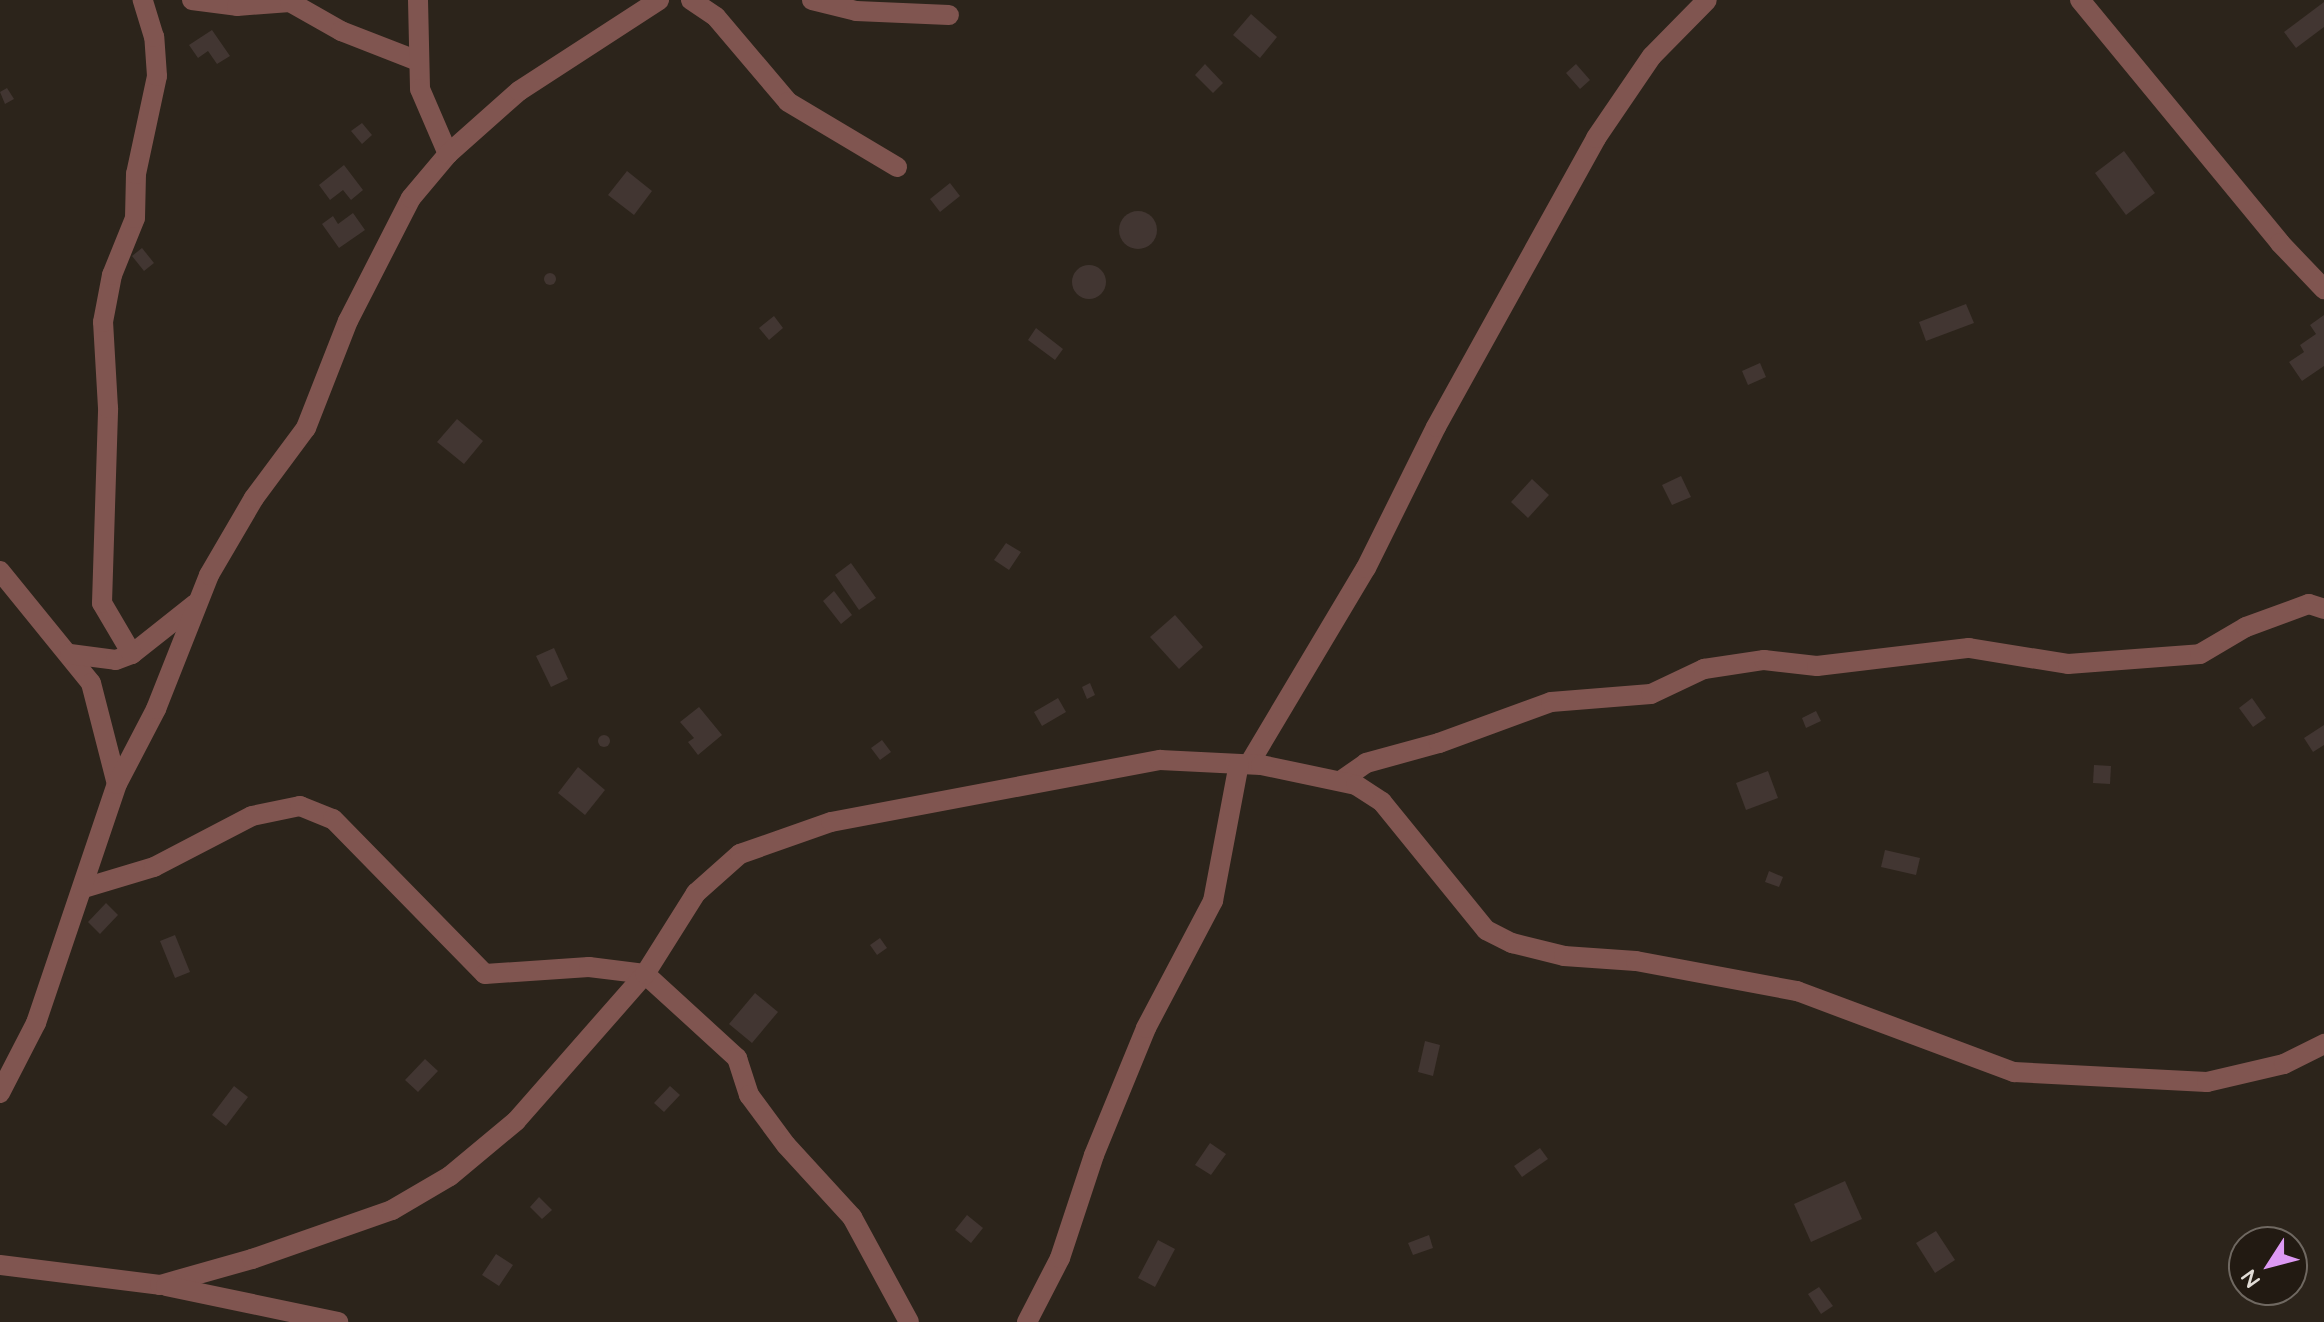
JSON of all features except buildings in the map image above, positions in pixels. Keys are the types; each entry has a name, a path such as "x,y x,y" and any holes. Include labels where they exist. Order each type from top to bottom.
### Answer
{"street":[{"path":"132,654 102,603 108,408 103,322 112,275 135,218 136,174 157,76 154,37 143,0"},
{"path":"192,0 237,6 290,2 341,31 418,61"},
{"path":"418,0 418,61 428,113 448,154"},
{"path":"0,1093 32,1033 117,784 156,709 197,602 254,498 306,428 338,343 392,230 448,154 519,91 659,0"},
{"path":"691,0 716,17 788,102 897,167"},
{"path":"812,0 856,11 949,15"},
{"path":"1027,1322 1060,1258 1094,1155 1146,1028 1213,901 1244,764 1366,568 1436,427 1596,138 1652,56 1707,0"},
{"path":"2080,0 2280,243 2324,289"},
{"path":"0,571 26,609 70,654 96,695 117,784"},
{"path":"70,654 116,660 132,654 197,602"},
{"path":"1342,780 1366,763 1439,743 1551,702 1651,694 1704,669 1764,660 1817,666 1969,648 2068,664 2200,654 2246,627 2309,604 2324,609"},
{"path":"160,1285 252,1259 421,1196 516,1121 645,974 706,882 740,854 775,838 831,822 1160,760 1244,764 1342,780 1382,802 1486,930 1537,951 1664,965 1797,991 2014,1072 2207,1082 2284,1064 2324,1044"},
{"path":"84,888 154,867 252,816 300,806 333,819 485,974 589,967 645,974 737,1058 749,1095 786,1145 852,1217 909,1322"},
{"path":"0,1265 160,1285 338,1322"}]}
